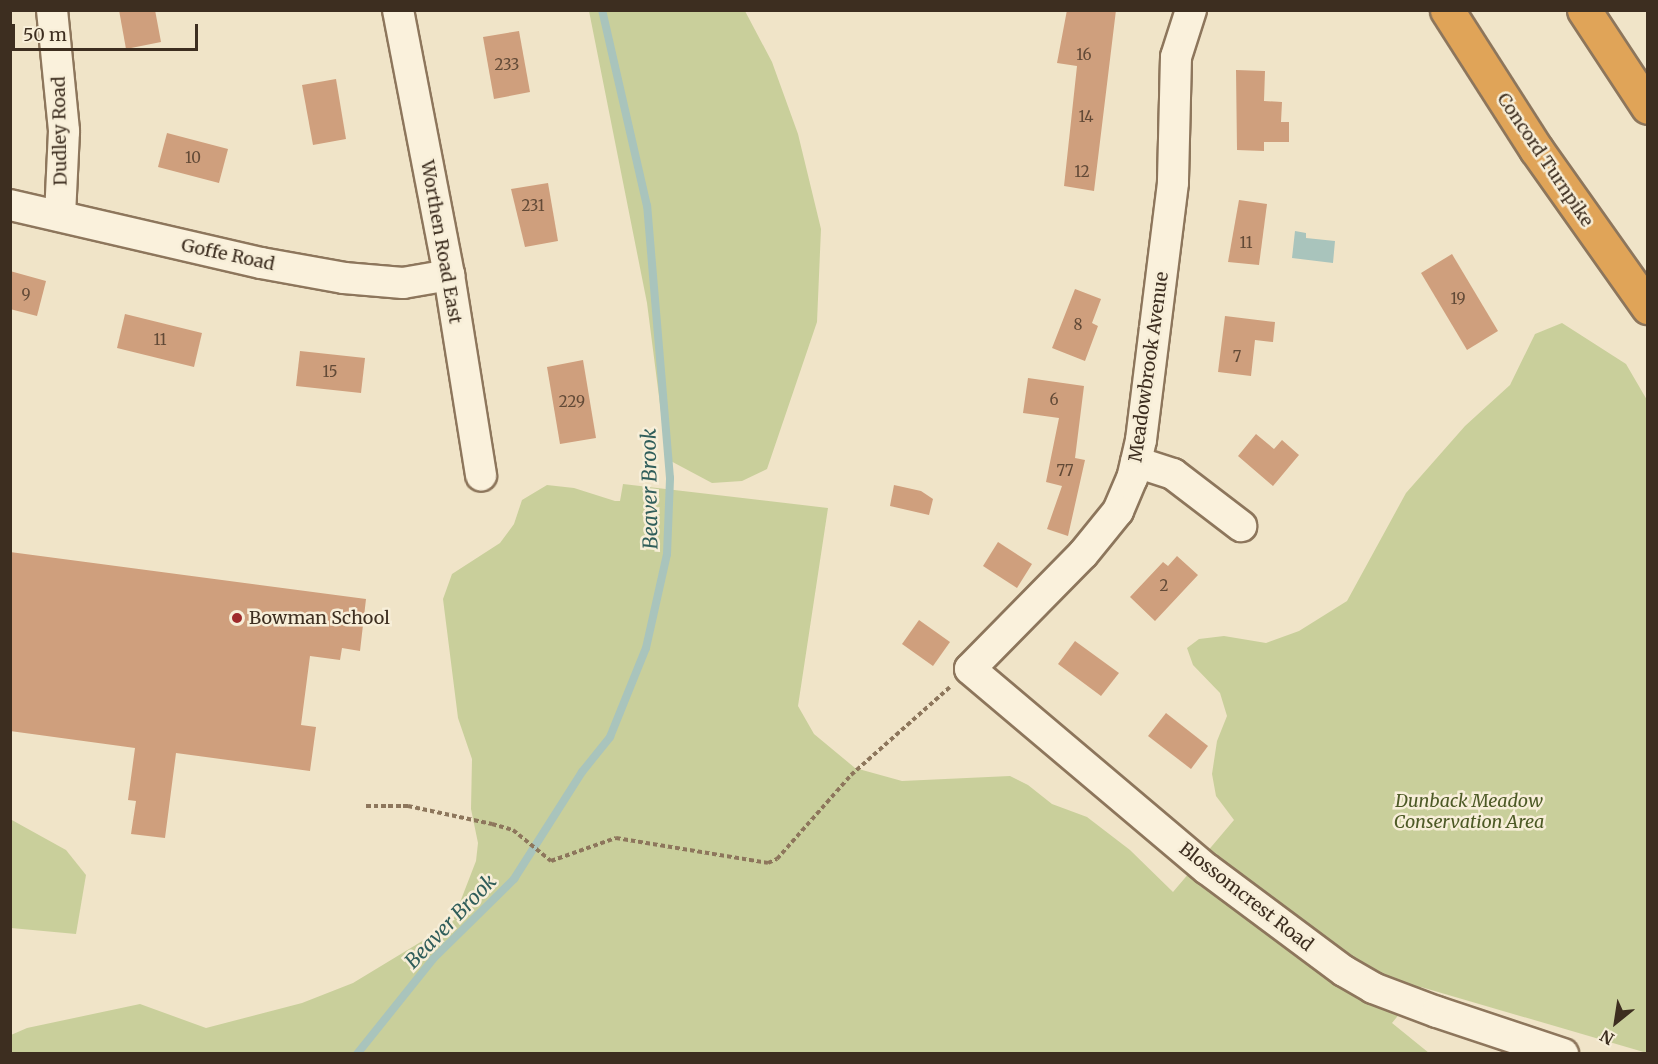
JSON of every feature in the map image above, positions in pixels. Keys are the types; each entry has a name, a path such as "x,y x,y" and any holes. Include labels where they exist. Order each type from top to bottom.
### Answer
{"highway":[{"name":"Concord Turnpike","path":"1447,10 1549,167 1647,307"},
{"path":"1584,10 1647,107"}],"street":[{"name":"Dudley Road","path":"52,10 64,131 60,216"},
{"name":"Worthen Road East","path":"398,10 448,275 481,475"},
{"name":"Meadowbrook Avenue","path":"970,669 1090,546 1118,511 1136,462 1166,256 1173,183 1176,57 1191,10"},
{"name":"Goffe Road","path":"10,205 261,263 344,278 403,283 448,275"},
{"path":"1136,462 1173,474 1241,526"},
{"name":"Blossomcrest Road","path":"970,669 1207,869 1344,971 1373,988 1437,1012 1563,1053"}],"path":[{"path":"366,806 408,807 453,814 513,830 551,861 616,838 768,863 790,844 812,814 851,775 970,669"}],"green space":[{"path":"589,11 745,11 772,62 798,134 821,229 817,322 767,469 742,481 712,483 667,459 647,303"},
{"name":"Dunback Meadow Conservation Area","path":"1562,323 1626,364 1647,400 1647,1053 1421,987 1392,1023 1429,1053 11,1054 11,1035 27,1028 140,1004 206,1028 302,1003 353,983 452,923 476,861 478,843 471,809 472,759 458,718 443,599 452,574 500,543 514,524 522,500 547,485 574,488 615,501 620,501 623,484 828,508 798,706 814,734 855,768 902,781 1010,776 1028,785 1052,804 1087,817 1130,850 1173,892 1234,820 1216,796 1212,774 1217,741 1227,716 1220,693 1193,665 1187,648 1199,639 1224,636 1266,643 1299,631 1347,601 1406,493 1465,426 1510,385 1535,334"},
{"path":"10,819 66,850 86,875 76,934 11,928"}],"water":[{"path":"1295,231 1306,233 1306,238 1335,241 1333,263 1292,258"}],"building":[{"path":"119,10 155,10 161,42 126,49"},
{"path":"1067,10 1116,10 1094,191 1064,186 1077,66 1057,63"},
{"path":"519,31 530,92 494,99 483,37"},
{"path":"1236,70 1265,71 1264,101 1282,102 1281,122 1289,122 1289,142 1264,142 1264,151 1237,150"},
{"path":"336,79 346,139 313,145 302,85"},
{"path":"167,133 228,149 219,183 158,167"},
{"path":"548,183 558,241 525,247 511,189"},
{"path":"1239,200 1267,204 1259,265 1228,262"},
{"path":"1452,254 1498,331 1467,350 1421,273"},
{"path":"10,271 46,281 37,316 10,309"},
{"path":"1075,289 1101,299 1092,323 1098,326 1085,361 1052,348"},
{"path":"125,314 202,333 194,367 117,348"},
{"path":"1225,316 1275,322 1273,342 1255,340 1251,376 1218,372"},
{"path":"300,351 365,358 361,393 296,386"},
{"path":"583,360 596,438 560,444 547,367"},
{"path":"1028,378 1084,386 1075,458 1085,460 1068,536 1047,529 1062,486 1046,482 1059,418 1023,413"},
{"path":"1256,434 1274,449 1282,440 1299,455 1273,486 1238,456"},
{"path":"894,485 921,491 933,499 929,515 890,506"},
{"path":"998,542 1032,564 1017,588 983,566"},
{"path":"10,552 366,599 360,651 342,648 340,660 310,656 301,725 316,727 310,771 176,753 165,838 131,834 136,801 128,800 135,748 10,731"},
{"path":"1177,556 1198,575 1155,621 1130,597 1163,562 1168,566"},
{"path":"919,620 950,642 933,666 902,644"},
{"path":"1075,641 1119,673 1101,696 1058,664"},
{"path":"1166,713 1208,746 1191,769 1148,736"}],"waterway":[{"name":"Beaver Brook","path":"357,1054 433,959 514,879 582,772 610,737 646,648 667,554 670,478 647,206 602,10"}],"place":[{"name":"Bowman School","path":"237,618"}]}
